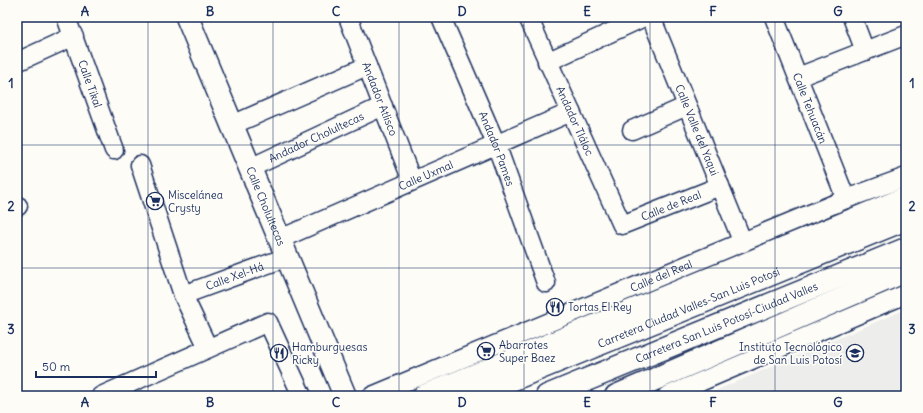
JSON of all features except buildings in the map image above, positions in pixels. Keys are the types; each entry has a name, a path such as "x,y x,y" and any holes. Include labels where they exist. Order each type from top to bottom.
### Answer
{"main road":[{"name":"Calle Cholultecas","path":"187,17 345,396"},
{"path":"424,396 463,391 906,198"},
{"name":"Carretera Ciudad Valles-San Luis Potosí","path":"463,391 906,219"},
{"name":"Carretera San Luis Potosí-Ciudad Valles","path":"547,396 906,249"},
{"path":"616,396 737,355 906,271"}],"street":[{"name":"Calle Tikal","path":"66,17 114,150"},
{"name":"Andador Atlisco","path":"348,17 412,181"},
{"name":"Andador Pames","path":"442,17 496,144 546,283"},
{"name":"Andador Tláloc","path":"528,17 547,62 622,225"},
{"path":"547,62 644,17"},
{"name":"Calle Valle del Yaqui","path":"651,17 743,243"},
{"name":"Calle Tehuacán","path":"774,17 846,200"},
{"path":"852,17 865,51"},
{"path":"798,77 906,35"},
{"path":"17,62 74,36"},
{"path":"232,125 367,66"},
{"name":"Andador Cholultecas","path":"250,168 383,106"},
{"path":"632,130 687,106"},
{"name":"Calle Uxmal","path":"283,248 412,181 571,112"},
{"path":"140,165 183,296 208,348"},
{"name":"Calle del Real","path":"372,396 846,200 906,177"},
{"name":"Calle de Real","path":"622,225 720,186"},
{"name":"Calle Xel-Há","path":"183,296 283,248"},
{"path":"667,396 737,355 906,294"},
{"path":"101,396 268,322 302,396"}],"shaded area":[{"name":"Instituto Tecnológico de San Luis Potosí","path":"906,309 906,396 703,396"}],"place":[{"name":"Miscelánea Crysty","path":"155,201"},
{"name":"Tortas El Rey","path":"555,307"},
{"name":"Abarrotes Super Baez","path":"486,351"},
{"name":"Hamburguesas Ricky","path":"279,353"},
{"name":"Instituto Tecnológico de San Luis Potosí","path":"855,353"}]}
